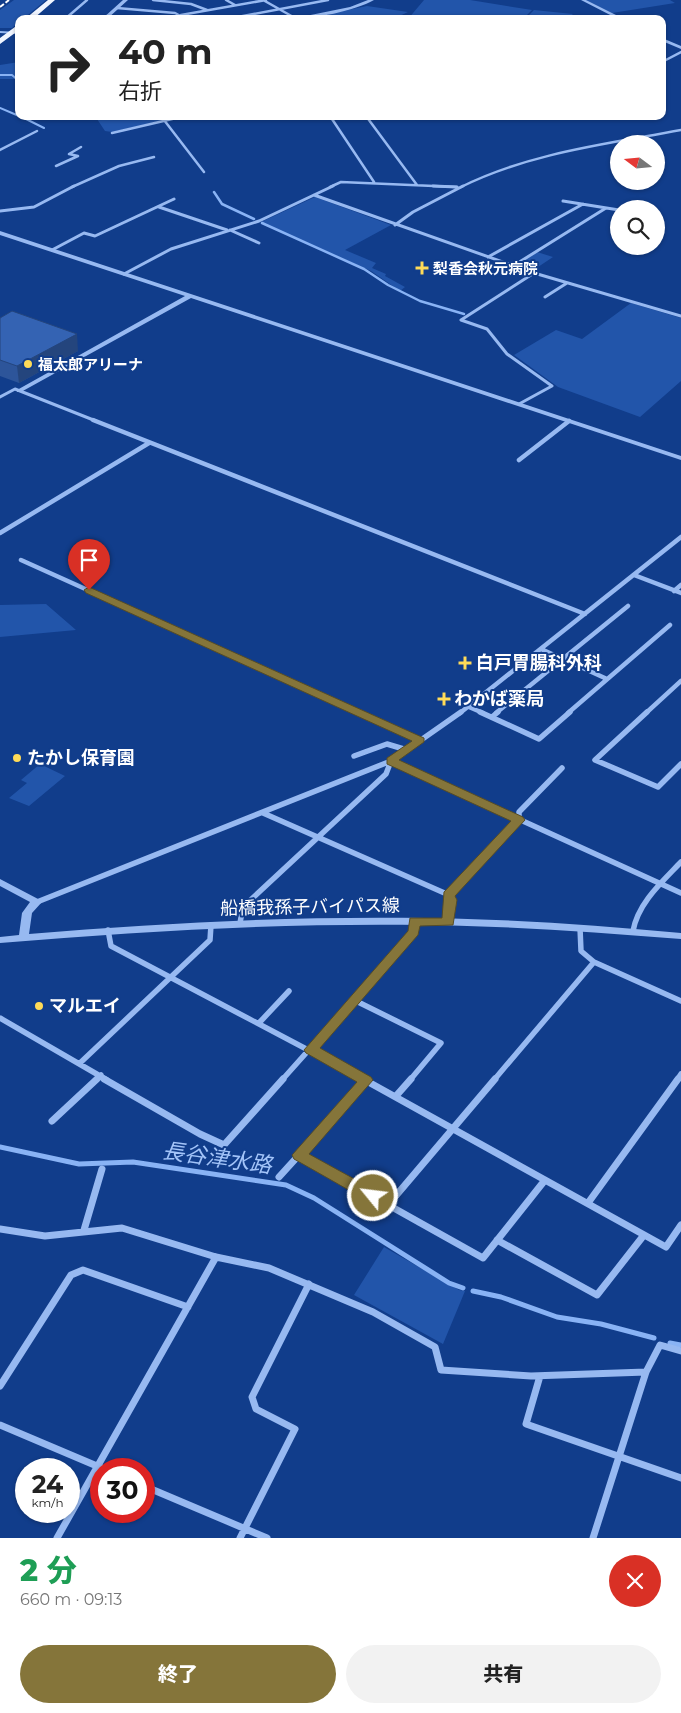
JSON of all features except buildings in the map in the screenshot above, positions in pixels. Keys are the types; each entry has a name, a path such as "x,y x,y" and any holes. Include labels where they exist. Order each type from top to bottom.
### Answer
{"highway":[{"path":"33,15 52,0"},
{"path":"0,42 15,33"}],"street":[{"path":"70,15 87,0"},
{"path":"108,15 126,0"},
{"path":"153,0 191,4 208,10"},
{"path":"226,0 235,6"},
{"path":"117,8 169,12 181,15 265,0 288,15"},
{"path":"248,15 328,0"},
{"path":"315,15 351,8 372,0"},
{"path":"583,0 614,15"},
{"path":"1,32 15,33"},
{"path":"666,41 681,50 666,59"},
{"path":"112,133 164,120 204,172"},
{"path":"333,120 374,182"},
{"path":"369,120 417,185"},
{"path":"395,226 404,218 457,188 489,173 541,158 681,130"},
{"path":"0,150 37,131"},
{"path":"56,166 78,156 69,154 81,147"},
{"path":"0,211 34,207 118,166 154,157"},
{"path":"124,274 171,249 259,221 341,182 374,182 457,188"},
{"path":"314,196 534,274 681,316"},
{"path":"52,250 84,233 95,236 174,199"},
{"path":"563,201 610,209"},
{"path":"488,258 583,204"},
{"path":"159,207 229,230 259,243"},
{"path":"513,266 606,208"},
{"path":"0,234 681,458"},
{"path":"519,404 552,386 507,354 487,329 461,320 534,274"},
{"path":"545,297 567,283"},
{"path":"19,391 190,296"},
{"path":"0,397 15,389 585,614"},
{"path":"519,460 569,421"},
{"path":"0,533 149,443"},
{"path":"24,938 25,913 30,906 37,902 391,761 469,707 681,537"},
{"path":"21,560 420,740"},
{"path":"634,575 681,593"},
{"path":"674,591 681,585"},
{"path":"492,717 628,606"},
{"path":"469,707 539,739 670,625"},
{"path":"541,649 607,679"},
{"path":"681,680 595,760 658,787 681,764"},
{"path":"354,756 387,744 407,750"},
{"path":"391,761 681,893"},
{"path":"240,923 243,908 386,774 391,761"},
{"path":"449,895 519,820 519,812 562,768"},
{"path":"263,813 449,895 451,900 448,922"},
{"path":"633,931 633,922 661,884 681,862"},
{"path":"0,882 37,902"},
{"path":"0,1018 200,1134 224,1145 311,1050 414,932 414,922"},
{"name":"船橋我孫子バイパス線","path":"0,940 108,930 240,923 448,922 633,931 681,936"},
{"path":"80,1063 210,940 211,924"},
{"path":"580,928 581,951 594,962 681,1001"},
{"path":"108,930 111,946 396,1096 666,1247 681,1225"},
{"path":"388,1204 454,1129 594,962"},
{"path":"259,1023 289,991"},
{"path":"354,1000 441,1044 396,1096"},
{"path":"588,1203 681,1074"},
{"path":"52,1121 101,1076"},
{"path":"279,1177 366,1080"},
{"path":"299,1155 483,1258 545,1180"},
{"path":"84,1230 102,1169"},
{"path":"0,1229 45,1236 84,1230 122,1228 216,1258 269,1268 373,1312 435,1346 441,1370 540,1376 646,1372"},
{"path":"497,1240 597,1295 644,1235"},
{"path":"105,1458 216,1258"},
{"path":"0,1386 71,1275 83,1270 188,1307"},
{"path":"240,1538 295,1429 256,1409 252,1398 309,1284"},
{"path":"593,1538 646,1372 660,1345 681,1351"},
{"path":"540,1376 526,1424 681,1478"},
{"path":"0,1425 90,1463"},
{"path":"57,1538 90,1484"},
{"path":"155,1491 267,1538"}],"shaded area":[{"path":"14,0 46,0 28,15 15,15 15,25 12,28 0,28 0,10"},
{"path":"424,0 470,0 532,10 527,15 411,15"},
{"path":"586,0 670,0 675,3 612,13"},
{"path":"367,6 408,12 402,15 323,15"},
{"path":"534,10 573,14 572,15 529,15"},
{"path":"15,63 15,79 0,79 0,65"},
{"path":"98,120 164,120 112,132 105,131"},
{"path":"315,197 391,225 345,250 376,263 372,268 386,274 385,276 405,287 400,291 371,271 261,222"},
{"path":"537,252 553,257 532,271 519,267 518,264"},
{"path":"631,303 681,318 681,381 640,417 558,387 514,355 556,330 582,339"},
{"path":"46,604 76,630 0,637 0,605"},
{"path":"40,764 65,776 29,806 9,798 27,783 21,780"},
{"path":"384,1247 459,1290 465,1291 443,1344 354,1295"}],"waterway":[{"path":"0,75 12,75 15,78"},
{"path":"0,108 15,114"},
{"path":"28,120 44,128"},
{"path":"214,192 222,204 254,219"},
{"path":"262,223 364,269 388,285 420,301 464,314"},
{"name":"長谷津水路","path":"0,1147 79,1164 133,1162 286,1185 314,1198 449,1283 463,1288"},
{"name":"長谷津水路","path":"473,1291 501,1297 557,1317 601,1324 654,1338"},
{"name":"長谷津水路","path":"670,1343 681,1345"}],"railway":[{"path":"0,7 9,0"}],"place":[{"name":"梨香会秋元病院","path":"422,268"},
{"name":"福太郎アリーナ","path":"28,364"},
{"name":"白戸胃腸科外科","path":"465,663"},
{"name":"わかば薬局","path":"444,699"},
{"name":"たかし保育園","path":"17,758"},
{"name":"マルエイ","path":"39,1006"}],"route":[{"path":"89,590 420,740 391,761 519,820 449,895 451,900 448,922 414,922 414,932 311,1050 366,1080 299,1155 373,1196"}]}
